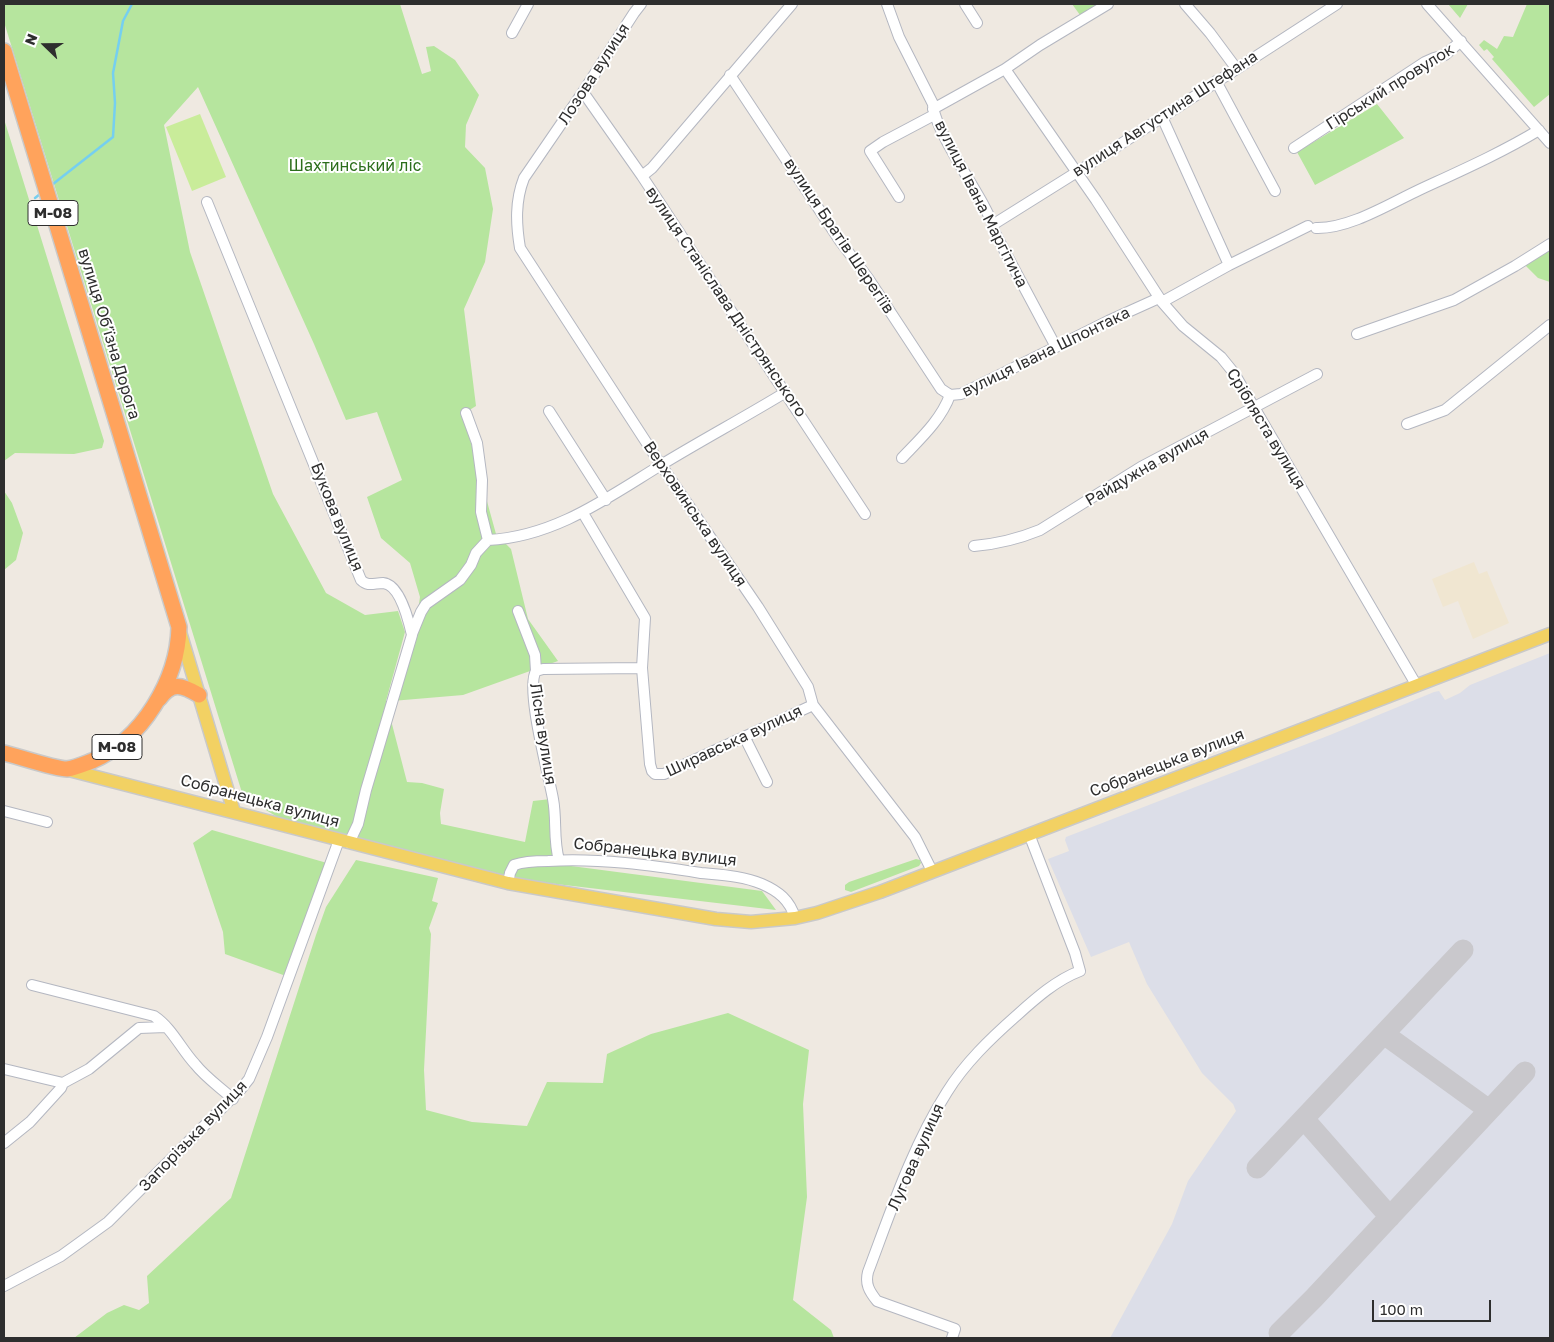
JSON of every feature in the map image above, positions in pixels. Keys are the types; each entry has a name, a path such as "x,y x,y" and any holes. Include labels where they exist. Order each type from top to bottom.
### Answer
{"highway":[{"name":"вулиця Обʼїзна Дорога","path":"4,51 179,627 176,653 170,671 155,704 135,732 113,750 82,766 65,769"},
{"path":"155,704 167,690 176,686 184,687 199,695"},
{"name":"Собранецька вулиця","path":"4,753 65,769"}],"main road":[{"name":"вулиця Обʼїзна Дорога","path":"179,627 234,812"},
{"name":"Собранецька вулиця","path":"65,769 508,883 716,919 751,922 795,918 855,901 1550,634"}],"street":[{"path":"512,33 528,4"},
{"path":"626,4 634,13"},
{"name":"Лозова вулиця","path":"546,145 641,4"},
{"path":"642,176 652,168 792,4"},
{"name":"вулиця Івана Маргітича","path":"887,4 899,37 933,104 933,112 941,129 994,224 994,231 1056,347"},
{"path":"965,4 977,23"},
{"path":"900,198 870,151 1005,69 1040,44 1108,4"},
{"path":"1185,4 1236,68"},
{"name":"вулиця Августина Штефана","path":"994,224 1337,4"},
{"path":"1427,4 1550,144"},
{"name":"Гірський провулок","path":"1294,148 1425,62 1445,55 1461,42"},
{"name":"Срібляста вулиця","path":"1005,69 1076,172 1160,300 1183,326 1226,363 1234,373 1417,686"},
{"name":"вулиця Братів Шерегіїв","path":"730,75 941,389 950,395"},
{"path":"1216,81 1275,191"},
{"name":"вулиця Станіслава Дністрянського","path":"583,92 642,176 865,514"},
{"path":"1162,117 1229,265"},
{"name":"вулиця Івана Шпонтака","path":"902,458 938,418 950,395 961,394 1123,314 1160,300 1229,265 1312,227 1333,227 1360,218 1508,149 1539,130"},
{"name":"Верховинська вулиця","path":"546,145 524,178 519,190 517,221 520,248 789,656 808,687 813,705 915,837 932,871"},
{"name":"Букова вулиця","path":"207,202 361,580 369,585 386,583 392,587 407,613 412,635 366,790 358,824 344,842"},
{"path":"1357,334 1454,300 1550,244"},
{"path":"1408,424 1445,410 1550,325"},
{"name":"Райдужна вулиця","path":"974,546 1022,538 1040,530 1141,466 1316,374"},
{"path":"412,635 426,604 460,580 471,565 476,553 488,540 513,539 561,523 583,513 786,392"},
{"path":"549,411 606,500"},
{"path":"466,413 476,443 482,480 481,512 488,540"},
{"path":"536,671 542,669 642,668 645,618 583,513"},
{"name":"Лісна вулиця","path":"518,611 535,655 536,671 533,676 533,690 539,733 554,801 556,848 560,860"},
{"path":"407,613 421,612"},
{"name":"Ширавська вулиця","path":"642,668 650,764 655,774 664,774 813,705"},
{"path":"745,738 768,782"},
{"path":"4,811 47,822"},
{"name":"Лугова вулиця","path":"952,1338 955,1329 877,1301 872,1296 866,1281 909,1167 928,1124 948,1090 988,1041 1037,997 1080,971 1076,953 1029,834"},
{"name":"Запорізька вулиця","path":"4,1286 60,1256 108,1222 233,1099 249,1079 344,842"},
{"name":"Собранецька вулиця","path":"508,883 514,865 522,862 560,860 647,866 754,881 783,897 788,902 795,918"},
{"path":"32,985 154,1016 176,1038 185,1053 209,1080 233,1099"},
{"path":"4,1142 30,1122 61,1088 63,1083 89,1069 139,1028 166,1027"},
{"path":"4,1069 63,1083"}],"shaded area":[{"path":"1474,562 1479,574 1487,571 1509,623 1473,639 1458,601 1443,607 1432,579"},
{"path":"1550,653 1550,1338 1110,1338 1172,1224 1188,1181 1236,1111 1233,1104 1202,1073 1147,984 1129,942 1091,957 1048,859 1069,851 1065,840 1066,837 1330,735 1434,692 1439,691 1445,700 1460,693 1470,685"}],"green space":[{"name":"Шахтинський ліс","path":"4,4 400,4 422,74 431,71 426,47 434,46 455,60 479,95 466,125 465,147 485,168 493,209 485,262 464,309 476,406 463,414 496,534 511,549 528,619 558,661 463,695 392,701 414,638 420,597 410,563 381,538 367,497 402,480 377,412 346,420 314,344 198,87 164,125 190,252 273,494 326,593 365,615 398,611 405,632 386,701 407,782 422,783 444,789 440,813 441,824 525,842 533,801 551,799 556,864 762,891 776,910 522,880 279,818 243,796 4,22"},
{"path":"1072,4 1098,4 1080,15"},
{"path":"1448,4 1468,4 1460,18"},
{"path":"1527,4 1550,4 1550,94 1534,107 1492,59 1494,57 1487,49 1484,51 1479,45 1484,40 1497,49 1504,36 1513,37"},
{"path":"1377,104 1404,138 1315,185 1297,152"},
{"path":"200,114 226,177 192,191 166,127"},
{"path":"4,119 104,441 102,448 74,454 15,453 4,461"},
{"path":"1550,248 1550,282 1538,278 1524,264"},
{"path":"4,491 12,503 23,533 16,560 4,570"},
{"path":"212,830 327,863 286,976 225,954 223,932 193,843"},
{"path":"916,859 920,860 919,866 851,892 845,890 845,885 849,882"},
{"path":"356,860 438,878 432,901 438,903 429,928 431,934 424,1070 426,1110 472,1122 527,1126 547,1082 603,1083 607,1054 651,1034 728,1013 809,1050 803,1104 807,1197 793,1300 831,1330 834,1338 74,1338 107,1313 124,1305 139,1310 149,1303 147,1276 231,1198 326,907"}],"waterway":[{"path":"53,184 113,137 115,103 113,73 123,21 132,4"},
{"path":"35,198 40,194"}],"taxiway":[{"path":"1257,1168 1463,950"},
{"path":"1384,1034 1489,1110"},
{"path":"1279,1333 1525,1072"},
{"path":"1304,1119 1390,1217"}]}
